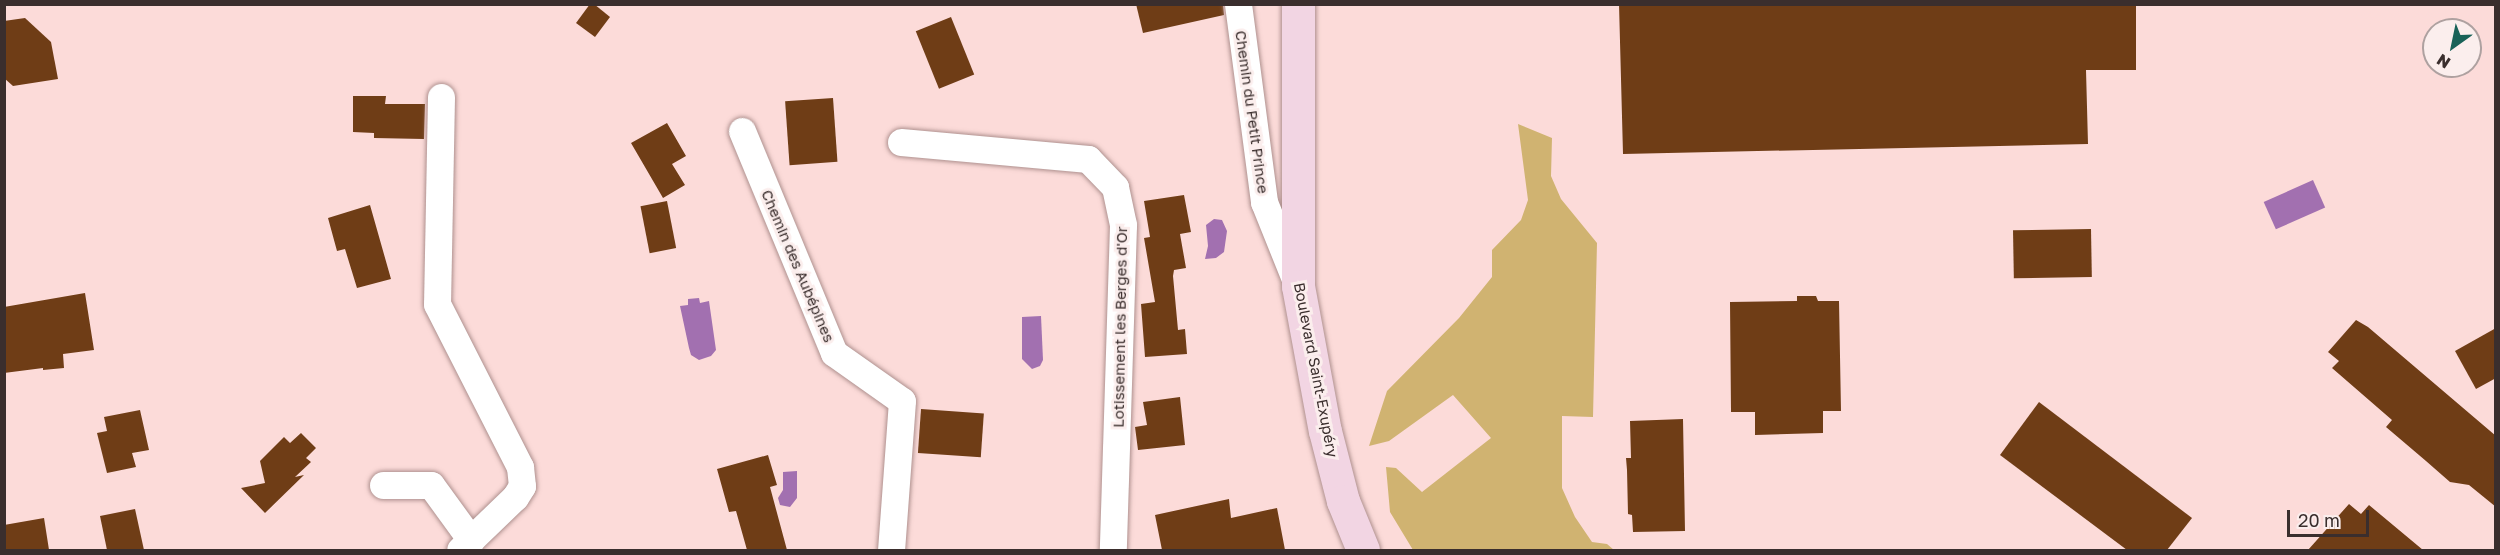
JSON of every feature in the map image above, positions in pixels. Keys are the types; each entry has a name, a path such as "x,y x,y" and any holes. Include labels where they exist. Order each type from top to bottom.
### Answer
{"main road":[{"name":"Boulevard Saint-Exupéry","path":"1298,4 1298,286 1324,431 1343,501 1363,550"}],"street":[{"name":"Chemin du Petit Prince","path":"1238,4 1264,202 1298,286"},
{"path":"382,485 431,485 465,545 515,497 522,486 520,468 437,304 441,97"},
{"name":"Chemin des Aubépines","path":"742,131 834,353 902,401 891,550"},
{"name":"Lotissement les Berges d'Or","path":"901,142 1088,159 1114,187 1123,225 1113,550"}],"shaded area":[{"path":"1518,124 1552,138 1551,176 1561,199 1597,243 1593,417 1562,416 1562,488 1575,517 1592,542 1607,544 1614,550 1413,550 1390,512 1386,467 1396,468 1422,492 1491,438 1453,395 1389,441 1369,446 1387,391 1459,318 1492,277 1492,250 1521,220 1528,200"},
{"path":"2313,180 2325,207 2276,229 2264,202"},
{"path":"1214,219 1222,220 1227,231 1224,252 1216,258 1205,259 1208,246 1206,225"},
{"path":"699,298 700,303 709,301 716,350 711,356 699,360 691,355 680,306 688,305 688,299"},
{"path":"1041,316 1043,360 1040,366 1032,369 1022,359 1022,317"},
{"path":"797,471 797,498 790,507 780,505 778,498 783,490 783,472"}],"building":[{"path":"590,4 594,4 610,17 595,37 576,23"},
{"path":"1136,4 1223,4 1224,15 1143,33"},
{"path":"1619,4 2136,4 2136,70 2086,70 2088,144 1623,154"},
{"path":"951,17 974,74 939,89 916,31"},
{"path":"25,18 51,42 58,79 13,86 4,78 4,21"},
{"path":"353,96 386,96 385,104 425,104 424,139 374,138 374,133 353,132"},
{"path":"833,98 837,162 790,165 785,101"},
{"path":"667,123 686,156 672,164 685,185 663,198 631,143"},
{"path":"1184,195 1191,232 1180,234 1186,268 1174,270 1173,276 1178,330 1185,329 1187,354 1145,357 1141,304 1155,302 1144,238 1150,237 1144,201"},
{"path":"667,201 676,248 650,253 640,206"},
{"path":"370,205 391,279 357,288 345,249 337,251 328,218"},
{"path":"2091,229 2092,277 2014,278 2013,230"},
{"path":"85,293 94,350 63,354 64,368 4,373 4,307"},
{"path":"1797,296 1816,296 1818,301 1839,301 1841,411 1823,411 1823,433 1755,435 1755,412 1731,412 1730,302 1797,301"},
{"path":"2356,320 2368,327 2496,436 2496,507 2469,485 2450,482 2386,427 2392,420 2332,368 2339,361 2328,352"},
{"path":"2496,328 2496,378 2476,389 2455,351"},
{"path":"1180,397 1185,445 1138,450 1135,427 1147,425 1143,402"},
{"path":"2039,402 2192,518 2167,550 2127,550 2000,455"},
{"path":"921,409 984,413 981,457 918,453"},
{"path":"140,410 149,450 132,453 136,467 107,473 97,433 107,431 104,417"},
{"path":"1683,419 1685,531 1633,532 1632,515 1628,514 1626,458 1631,458 1630,421"},
{"path":"301,433 316,448 306,458 311,462 295,477 304,475 265,513 241,488 265,483 260,461 284,437 290,443"},
{"path":"768,455 777,485 770,487 787,550 747,550 736,511 729,512 717,469"},
{"path":"1229,499 1231,518 1277,508 1285,550 1162,550 1155,515"},
{"path":"2349,504 2361,514 2369,505 2423,550 2308,550"},
{"path":"135,509 144,550 107,550 100,516"},
{"path":"44,518 49,550 4,550 4,525"}]}
